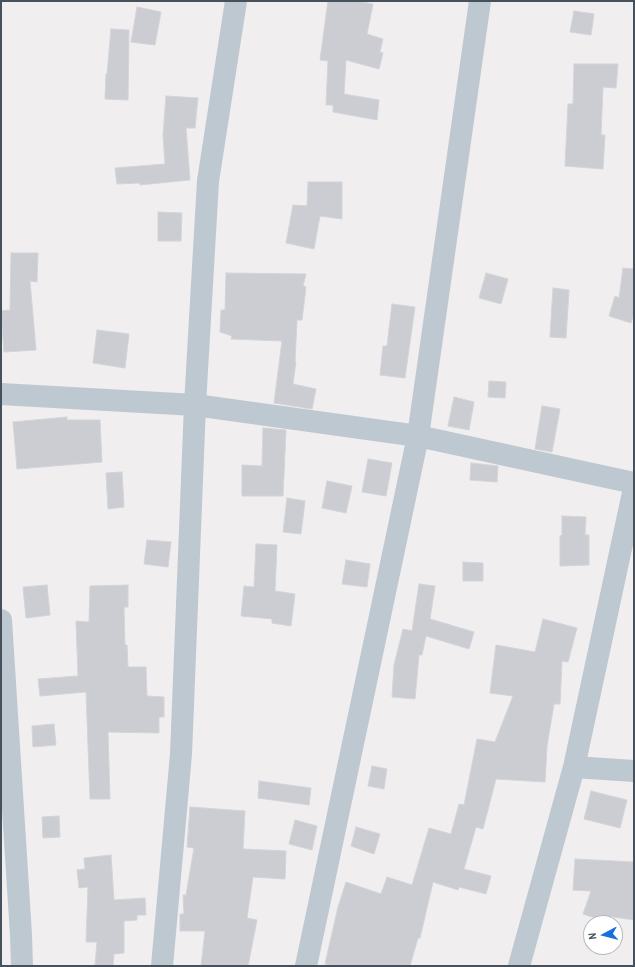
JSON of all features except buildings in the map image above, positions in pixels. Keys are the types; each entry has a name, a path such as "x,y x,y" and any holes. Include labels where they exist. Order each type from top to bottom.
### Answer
{"street":[{"path":"162,966 181,754 194,406 208,181 236,1"},
{"path":"307,966 418,436 480,1"},
{"path":"1,394 194,406 418,436 634,483"},
{"path":"519,966 574,767 634,488"},
{"path":"1,620 22,966"},
{"path":"574,767 634,771"}]}
